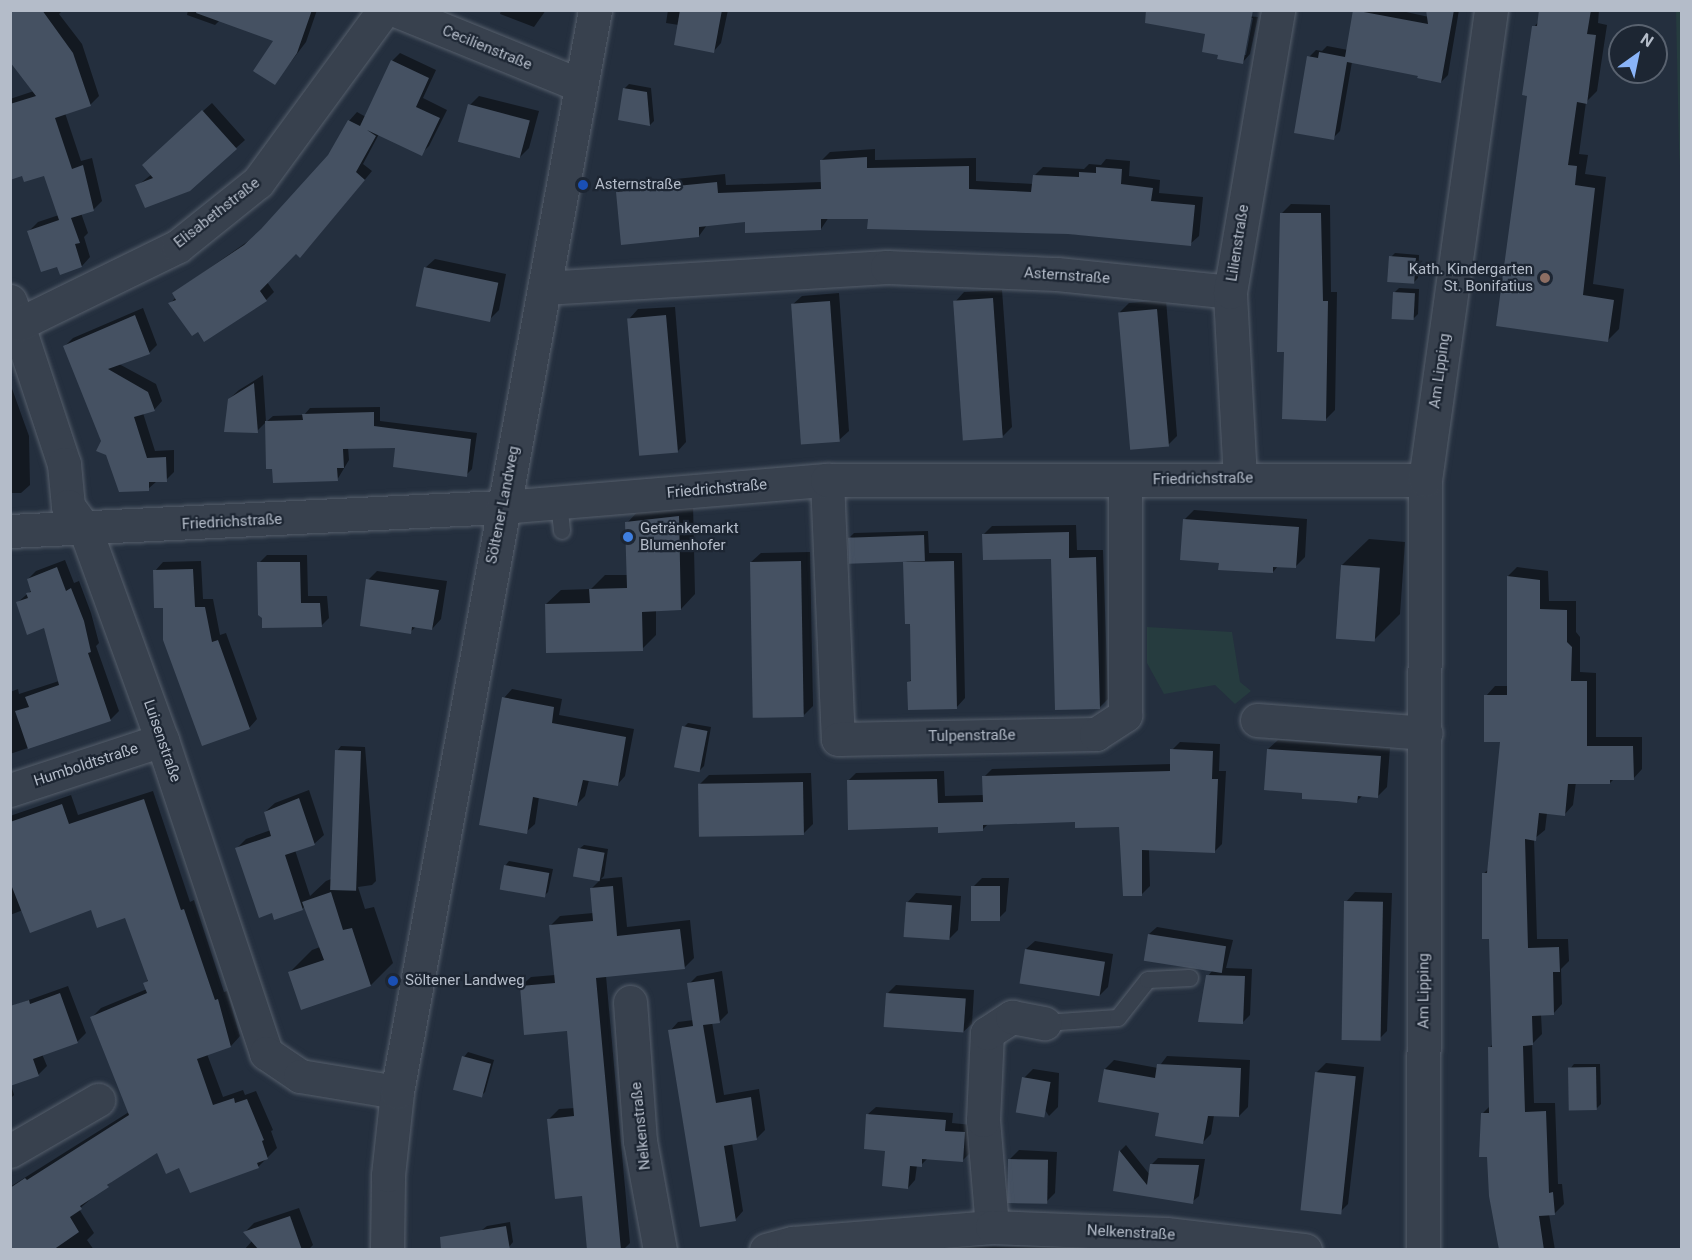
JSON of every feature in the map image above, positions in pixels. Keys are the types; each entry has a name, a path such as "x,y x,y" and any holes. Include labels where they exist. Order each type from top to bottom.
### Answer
{"street":[{"name":"Elisabethstraße","path":"15,313 178,246 258,182 384,10"},
{"name":"Cecilienstraße","path":"395,10 580,85"},
{"name":"Söltener Landweg","path":"387,1250 388,1175 397,1092 594,10"},
{"name":"Lilienstraße","path":"1240,478 1230,292 1278,10"},
{"name":"Am Lipping","path":"1423,1250 1425,480 1491,10"},
{"name":"Asternstraße","path":"544,288 887,267 1057,274 1230,292"},
{"name":"Luisenstraße","path":"15,313 64,464 68,506 85,529 162,740 266,1053 300,1076 397,1092"},
{"name":"Friedrichstraße","path":"10,531 503,507 561,517 827,480 1240,478 1425,480"},
{"name":"Tulpenstraße","path":"827,480 838,739 1096,734 1125,715 1125,480"},
{"path":"1257,720 1426,733"},
{"name":"Humboldtstraße","path":"10,790 162,740"},
{"name":"Nelkenstraße","path":"630,1002 640,1141 660,1250"},
{"path":"992,1227 983,1120 987,1033 1012,1017 1044,1023"},
{"path":"10,1151 98,1101"},
{"name":"Nelkenstraße","path":"766,1250 793,1243 992,1227 1166,1234 1305,1250"}],"lane":[{"path":"1044,1023 1118,1018 1148,980 1190,978"}],"green space":[{"path":"1676,11 1682,11 1681,185 1679,149"},
{"path":"1147,627 1232,632 1240,682 1251,691 1235,704 1215,685 1164,694 1147,663"}],"building":[{"path":"10,10 42,10 73,53 91,106 55,118 72,169 83,165 94,211 71,218 80,243 75,244 82,267 60,275 57,267 41,272 27,231 59,220 44,176 24,182 22,176 10,180 10,104 36,96 10,62"},
{"path":"197,10 312,10 297,53 275,85 253,71 273,41 196,13"},
{"path":"680,10 722,10 714,53 674,45"},
{"path":"1146,10 1253,10 1243,64 1217,59 1218,55 1202,52 1205,34 1145,23"},
{"path":"1353,10 1428,24 1426,10 1454,10 1441,83 1417,78 1418,76 1347,62 1334,140 1294,133 1307,56 1318,58 1319,52 1345,57"},
{"path":"1539,10 1591,10 1587,34 1596,35 1587,104 1577,102 1568,165 1577,166 1575,185 1595,188 1583,295 1614,300 1608,342 1496,326 1527,96 1522,95 1532,26 1537,26"},
{"path":"391,60 429,78 416,107 440,118 422,156 367,130 376,136 356,172 365,180 300,258 296,254 260,291 267,301 204,342 198,332 192,336 168,303 176,300 172,293 244,245 261,229 328,155 348,120 360,126"},
{"path":"623,88 647,92 650,126 618,120"},
{"path":"468,104 530,121 520,158 458,142"},
{"path":"202,110 237,149 190,191 145,208 135,185 153,178 142,165"},
{"path":"867,157 867,168 969,166 969,189 1031,192 1033,175 1079,177 1079,172 1096,173 1096,167 1122,169 1121,184 1153,188 1151,201 1195,205 1191,246 1068,234 867,229 868,219 821,219 821,230 745,233 745,222 699,227 699,237 621,245 616,192 717,182 718,193 821,189 820,160"},
{"path":"1280,213 1321,213 1323,301 1328,301 1326,421 1282,419 1284,352 1277,352"},
{"path":"1389,256 1416,258 1414,284 1387,282"},
{"path":"424,267 498,283 490,322 416,306"},
{"path":"1393,292 1415,293 1414,320 1392,319"},
{"path":"993,298 1003,438 963,440 953,301"},
{"path":"830,301 840,442 801,444 791,304"},
{"path":"1157,309 1169,446 1130,450 1118,312"},
{"path":"135,315 150,354 108,369 148,392 155,411 134,417 147,458 166,457 167,482 149,482 149,491 119,492 106,455 96,451 101,441 63,346"},
{"path":"666,315 678,452 639,456 627,318"},
{"path":"254,383 258,433 224,432 228,399"},
{"path":"374,412 374,426 471,439 467,477 393,467 395,448 343,449 344,468 337,468 338,481 273,483 272,469 266,469 265,421 303,420 302,414"},
{"path":"679,516 681,610 642,612 643,651 546,653 545,604 590,603 589,589 627,588 625,522"},
{"path":"1183,519 1299,527 1296,568 1273,567 1273,573 1218,570 1219,563 1180,560"},
{"path":"1069,532 1069,558 1096,557 1100,709 1055,710 1051,559 983,560 982,534"},
{"path":"924,535 925,561 849,564 848,538"},
{"path":"801,561 804,717 753,718 750,562"},
{"path":"954,561 957,709 908,710 907,682 911,681 910,624 905,624 903,562"},
{"path":"257,562 300,562 301,603 320,603 322,627 262,628 262,618 258,615"},
{"path":"1341,565 1380,568 1375,642 1336,639"},
{"path":"57,567 66,591 71,588 84,621 91,652 88,653 111,721 28,749 15,711 29,707 25,697 59,685 44,628 27,635 16,602 28,598 26,593 31,592 27,579"},
{"path":"193,569 195,607 205,607 212,642 218,640 250,729 202,746 163,640 163,608 154,608 153,570"},
{"path":"1507,576 1540,580 1540,609 1567,610 1567,642 1572,647 1571,681 1587,681 1587,746 1633,746 1634,780 1610,780 1610,784 1568,784 1565,816 1539,813 1536,841 1525,839 1528,948 1559,947 1560,972 1553,972 1554,1015 1532,1016 1533,1045 1523,1046 1525,1112 1546,1111 1549,1193 1553,1192 1555,1215 1539,1216 1544,1250 1499,1250 1489,1196 1487,1157 1479,1157 1481,1113 1489,1113 1488,1047 1492,1047 1489,939 1482,939 1482,873 1487,873 1500,742 1484,742 1484,695 1507,695"},
{"path":"366,579 439,590 432,630 412,627 411,634 360,626"},
{"path":"502,697 554,707 552,723 626,737 618,786 583,780 577,806 533,797 527,834 479,825"},
{"path":"682,726 708,731 700,772 674,767"},
{"path":"1170,749 1213,751 1212,779 1218,779 1215,853 1142,850 1142,896 1123,896 1119,827 1075,828 1075,822 983,825 983,831 938,833 938,827 848,830 847,780 937,779 938,803 983,802 982,776 1170,771"},
{"path":"1267,749 1381,756 1378,798 1358,796 1357,803 1302,799 1302,793 1264,790"},
{"path":"335,750 361,751 356,891 330,890"},
{"path":"803,782 804,835 699,837 698,784"},
{"path":"299,798 315,845 285,855 303,910 274,920 272,913 259,918 235,848 271,836 264,812"},
{"path":"144,799 181,910 184,909 215,1000 218,999 231,1047 197,1059 213,1105 234,1098 235,1103 247,1099 264,1140 262,1141 268,1159 257,1163 259,1168 190,1193 179,1168 166,1174 157,1153 107,1185 109,1187 80,1206 82,1209 70,1217 79,1232 53,1250 10,1250 10,1188 25,1178 27,1180 129,1115 90,1017 147,993 143,983 148,981 125,918 97,928 91,910 30,933 10,882 10,822 62,804 69,824"},
{"path":"578,848 605,853 600,881 573,877"},
{"path":"504,865 549,873 545,898 500,890"},
{"path":"613,886 617,936 680,929 685,969 596,978 621,1250 587,1250 582,1196 555,1199 547,1119 574,1116 567,1031 524,1035 520,986 555,983 549,925 593,921 590,888"},
{"path":"971,886 1000,886 1000,921 971,921"},
{"path":"331,892 343,930 352,928 371,986 301,1010 288,972 324,960 302,902"},
{"path":"1344,901 1383,902 1381,1041 1342,1040"},
{"path":"906,902 952,905 949,940 904,937"},
{"path":"1148,934 1226,946 1222,973 1144,961"},
{"path":"1025,949 1105,962 1100,996 1020,984"},
{"path":"1206,975 1245,976 1243,1024 1198,1022"},
{"path":"714,979 720,1023 703,1025 716,1103 751,1097 757,1140 724,1146 736,1221 700,1227 668,1030 693,1026 687,983"},
{"path":"60,993 78,1043 33,1059 39,1076 10,1086 10,1006 29,1000 30,1004"},
{"path":"886,993 966,999 963,1032 884,1027"},
{"path":"462,1056 491,1064 482,1098 453,1090"},
{"path":"1157,1064 1241,1068 1239,1117 1208,1116 1203,1144 1155,1136 1159,1113 1098,1102 1104,1069 1155,1078"},
{"path":"1568,1067 1596,1067 1597,1110 1569,1110"},
{"path":"1315,1072 1356,1076 1341,1215 1300,1210"},
{"path":"1022,1077 1051,1082 1044,1117 1016,1112"},
{"path":"866,1114 946,1120 945,1131 965,1132 963,1162 922,1159 922,1167 910,1166 908,1189 882,1186 885,1151 864,1149"},
{"path":"1119,1150 1147,1185 1150,1164 1199,1165 1193,1204 1113,1191"},
{"path":"1008,1159 1048,1160 1047,1204 1007,1203"},
{"path":"290,1216 302,1250 259,1250 243,1232"},
{"path":"506,1226 510,1250 441,1250 440,1237"}],"place":[{"name":"Asternstraße","path":"583,185"},
{"name":"Kath. Kindergarten St. Bonifatius","path":"1545,278"},
{"name":"Getränkemarkt Blumenhofer","path":"628,537"},
{"name":"Söltener Landweg","path":"393,981"}]}
